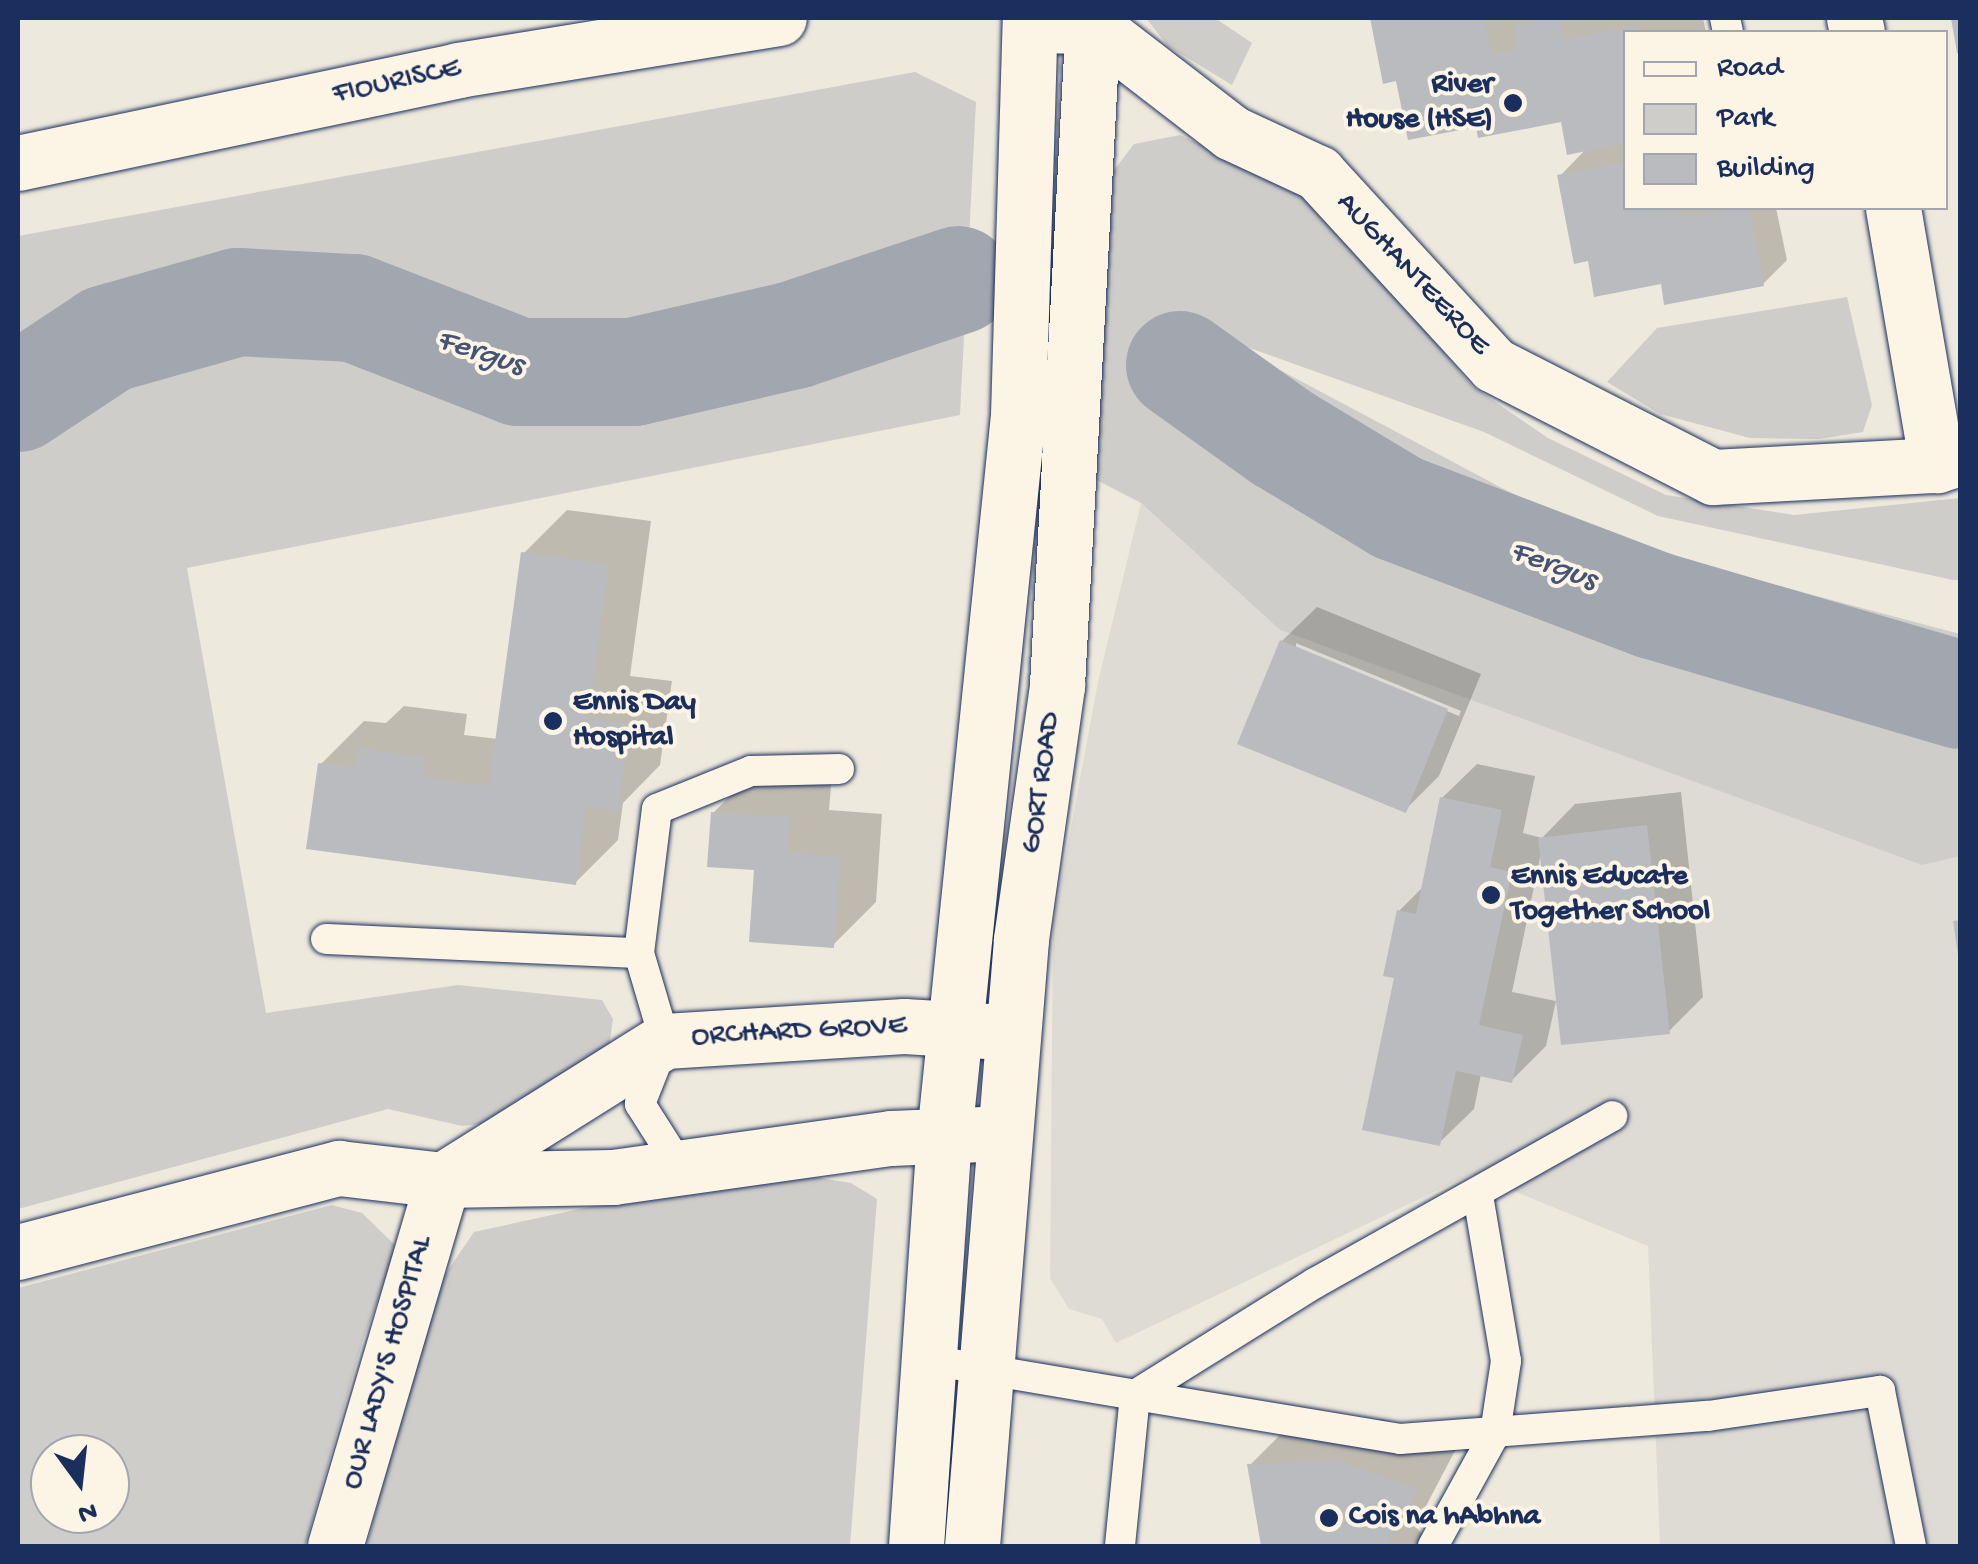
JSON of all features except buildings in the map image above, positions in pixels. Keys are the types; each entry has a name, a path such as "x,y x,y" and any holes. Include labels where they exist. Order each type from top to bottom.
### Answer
{"street":[{"name":"FIOURISCE","path":"18,163 458,70 779,18"},
{"path":"1030,21 1093,22"},
{"name":"GORT ROAD","path":"916,1546 944,1136 959,1029 1018,415 1030,21"},
{"name":"AUGHANTEEROE","path":"1093,22 1232,132 1318,173 1494,365 1712,477 1949,461 1893,210"},
{"name":"GORT ROAD","path":"972,1546 1021,939 1057,685 1093,22"},
{"name":"ORCHARD GROVE","path":"442,1180 665,1041 792,1030 1016,1032"},
{"path":"18,1252 339,1168 442,1180 614,1177 944,1136 1005,1133"},
{"name":"OUR LADY'S HOSPITAL","path":"335,1546 442,1180"}],"lane":[{"path":"680,1167 640,1104 665,1041 639,954 656,809 750,771 839,769"},
{"path":"326,939 639,954"},
{"path":"1135,1396 1315,1283 1478,1196 1612,1116"},
{"path":"1433,1546 1494,1433 1506,1362 1478,1196"},
{"path":"929,1360 1400,1440 1708,1416 1880,1392 1911,1546"},
{"path":"1120,1546 1135,1396"}],"shaded area":[{"name":"Ennis Educate Together School","path":"1141,503 1280,630 1921,864 1960,856 1960,1546 1660,1546 1648,1246 1472,1174 1116,1343 1102,1319 1069,1309 1050,1278 1053,925 1098,682"}],"green space":[{"path":"1146,18 1215,18 1252,43 1232,85 1168,46"},
{"path":"915,72 976,102 960,415 187,568 266,1013 458,985 602,1000 613,1019 609,1049 500,1122 462,1126 388,1109 18,1209 18,236"},
{"path":"1180,135 1299,193 1340,229 1472,386 1548,438 1666,495 1794,515 1960,498 1960,580 1953,580 1658,516 1484,432 1216,336 1594,537 1960,634 1960,856 1922,865 1280,630 1141,503 1087,475 1105,182 1134,144"},
{"path":"1847,297 1872,405 1863,432 1819,439 1750,438 1660,414 1607,382 1657,328"},
{"path":"764,1169 851,1183 877,1199 850,1546 367,1546 429,1298 474,1232"},
{"path":"332,1205 362,1213 397,1247 363,1340 305,1546 18,1546 18,1288"}],"waterway":[{"name":"Fergus","path":"18,398 107,339 238,302 354,308 519,372 633,372 794,335 958,280"},
{"name":"Fergus","path":"1180,365 1282,438 1398,508 1653,605 1960,695"}],"place":[{"name":"River House (HSE)","path":"1513,103"},
{"name":"Ennis Day Hospital","path":"553,721"},
{"name":"Ennis Educate Together School","path":"1491,895"},
{"name":"Cois na hAbhna","path":"1329,1518"}]}
